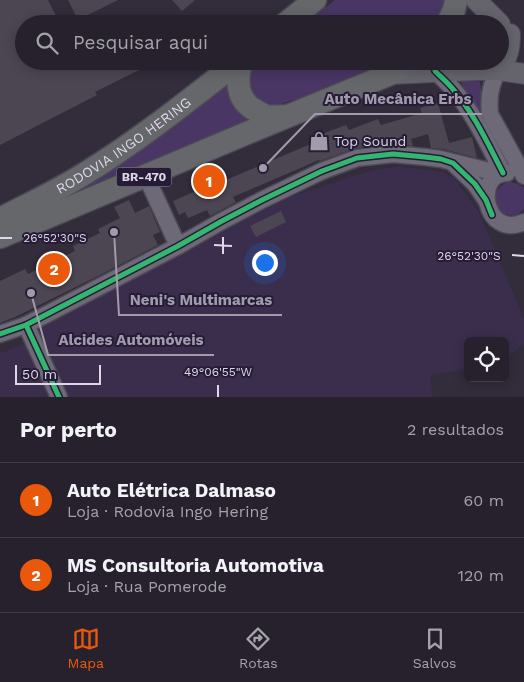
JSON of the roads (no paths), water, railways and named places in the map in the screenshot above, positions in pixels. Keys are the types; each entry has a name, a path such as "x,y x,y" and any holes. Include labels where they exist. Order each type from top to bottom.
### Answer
{"highway":[{"path":"296,15 315,0"},
{"path":"452,15 456,0"},
{"name":"RODOVIA INGO HERING","path":"0,219 48,195 82,175 167,117 228,70"},
{"path":"238,70 238,85 241,96 248,106 266,116 287,116"},
{"name":"RODOVIA INGO HERING","path":"0,237 396,70"}],"main road":[{"path":"476,0 491,15"},
{"path":"390,74 499,70 524,74"}],"street":[{"path":"499,70 490,92 490,114 524,176"},
{"path":"435,72 464,102 480,129 502,174"},
{"path":"0,334 26,325 270,196 322,171 358,158 394,154 441,159 502,174 512,173 524,176"},
{"path":"453,163 474,184 486,200 492,215 499,221 509,225 524,222"},
{"path":"486,200 487,189 493,179 502,174"},
{"path":"146,176 178,246"},
{"name":"RODOVIA INGO HERING","path":"0,206 36,191"},
{"path":"26,325 58,397"}],"place":[{"name":"Top Sound","path":"319,141"},
{"name":"Auto Mecânica Erbs","path":"263,168"},
{"name":"Auto Elétrica Dalmaso","path":"209,181"},
{"name":"Neni's Multimarcas","path":"114,232"},
{"name":"MS Consultoria Automotiva","path":"54,269"},
{"name":"Alcides Automóveis","path":"31,293"}]}
